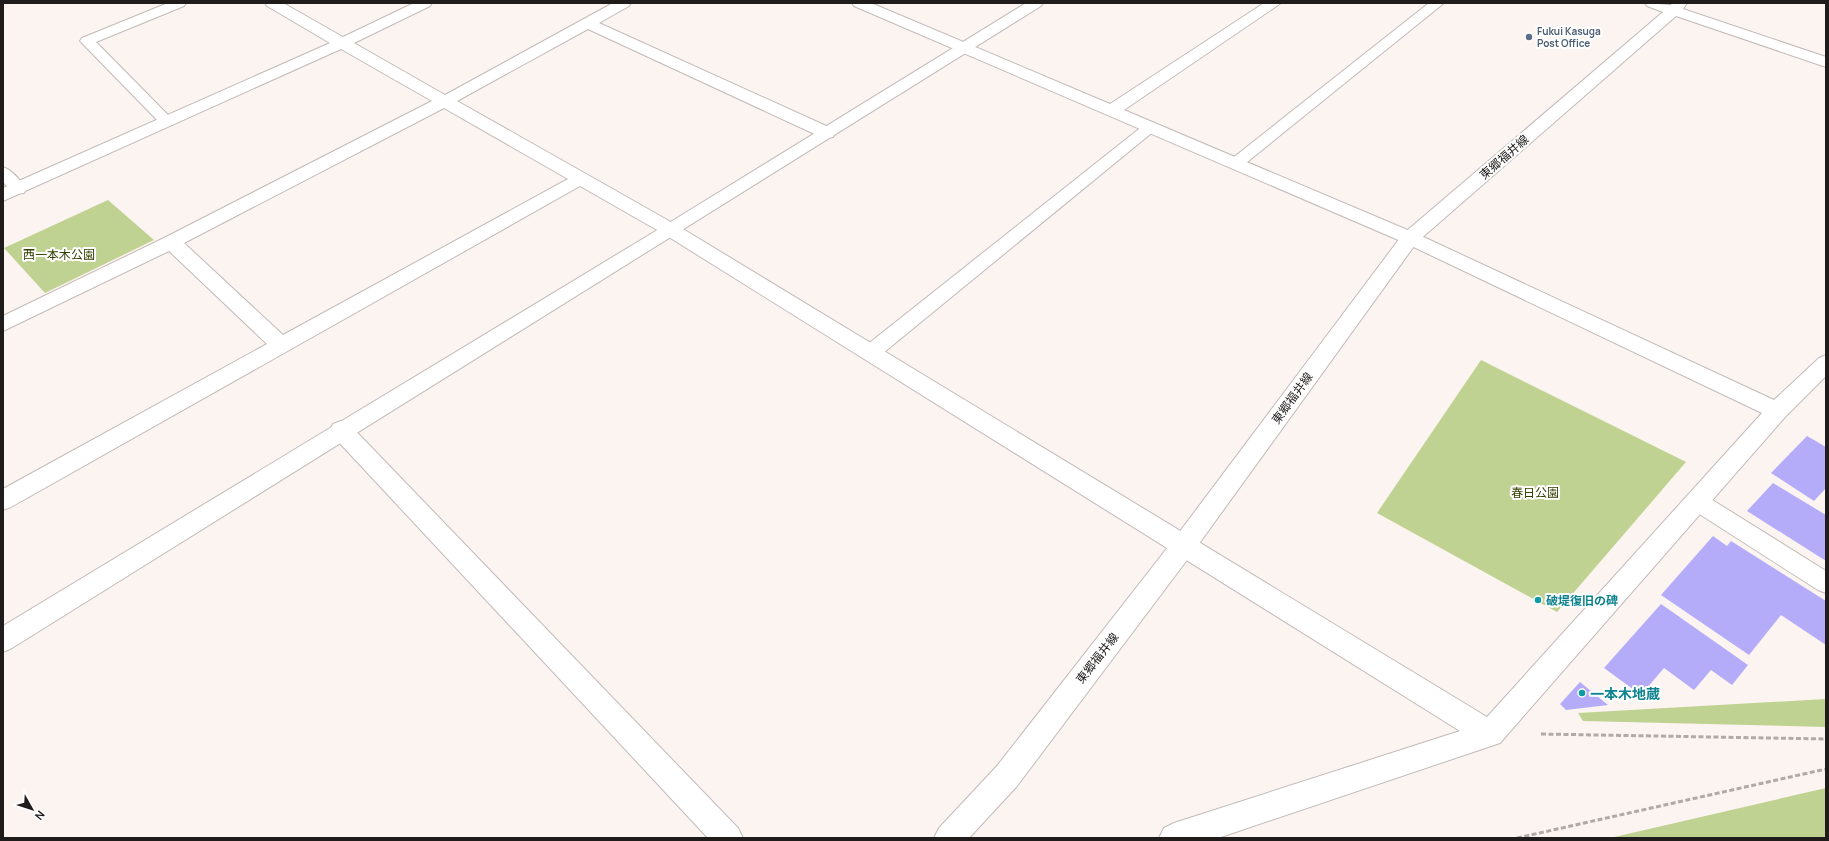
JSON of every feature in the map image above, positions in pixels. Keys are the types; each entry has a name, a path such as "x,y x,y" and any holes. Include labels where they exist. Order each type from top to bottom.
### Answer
{"street":[{"path":"272,3 671,230 1490,734"},
{"path":"3,195 342,43 425,3"},
{"path":"3,324 171,242 445,101 624,3"},
{"path":"859,3 1149,128 1410,238 1777,411"},
{"path":"3,640 341,430 671,230 1036,3"},
{"path":"1111,111 1274,3"},
{"path":"1652,3 1677,7 1826,62"},
{"name":"東郷福井線","path":"949,838 1007,776 1184,545 1410,238 1677,7"},
{"path":"588,23 827,133"},
{"path":"3,500 580,179"},
{"path":"171,242 281,345"},
{"path":"1174,838 1490,734 1698,502 1777,411 1826,363"},
{"path":"341,430 728,838"}],"lane":[{"path":"168,122 87,41 180,3"},
{"path":"1235,164 1437,3"},
{"path":"870,353 1149,128"},
{"path":"3,172 18,189"},
{"path":"1698,502 1826,583"}],"path":[{"path":"1490,734 1611,734 1826,739"},
{"path":"1517,838 1826,769"}],"green space":[{"name":"西一本木公園","path":"108,200 154,240 45,293 4,248"},
{"name":"春日公園","path":"1481,360 1686,462 1557,612 1377,513"},
{"path":"1826,699 1826,727 1583,721 1578,713"},
{"path":"1826,788 1826,838 1610,838"}],"building":[{"path":"1807,436 1826,447 1826,488 1814,501 1771,473"},
{"path":"1773,483 1826,515 1826,561 1747,511"},
{"path":"1713,536 1727,546 1731,541 1826,601 1826,645 1781,615 1749,655 1661,595"},
{"path":"1661,604 1748,665 1732,685 1711,670 1694,690 1664,668 1641,695 1604,668"},
{"name":"一本木地蔵","path":"1580,682 1608,705 1566,710 1560,704"}],"place":[{"name":"Fukui Kasuga Post Office","path":"1529,37"},
{"name":"破堤復旧の碑","path":"1538,600"},
{"name":"一本木地蔵","path":"1582,693"}]}
